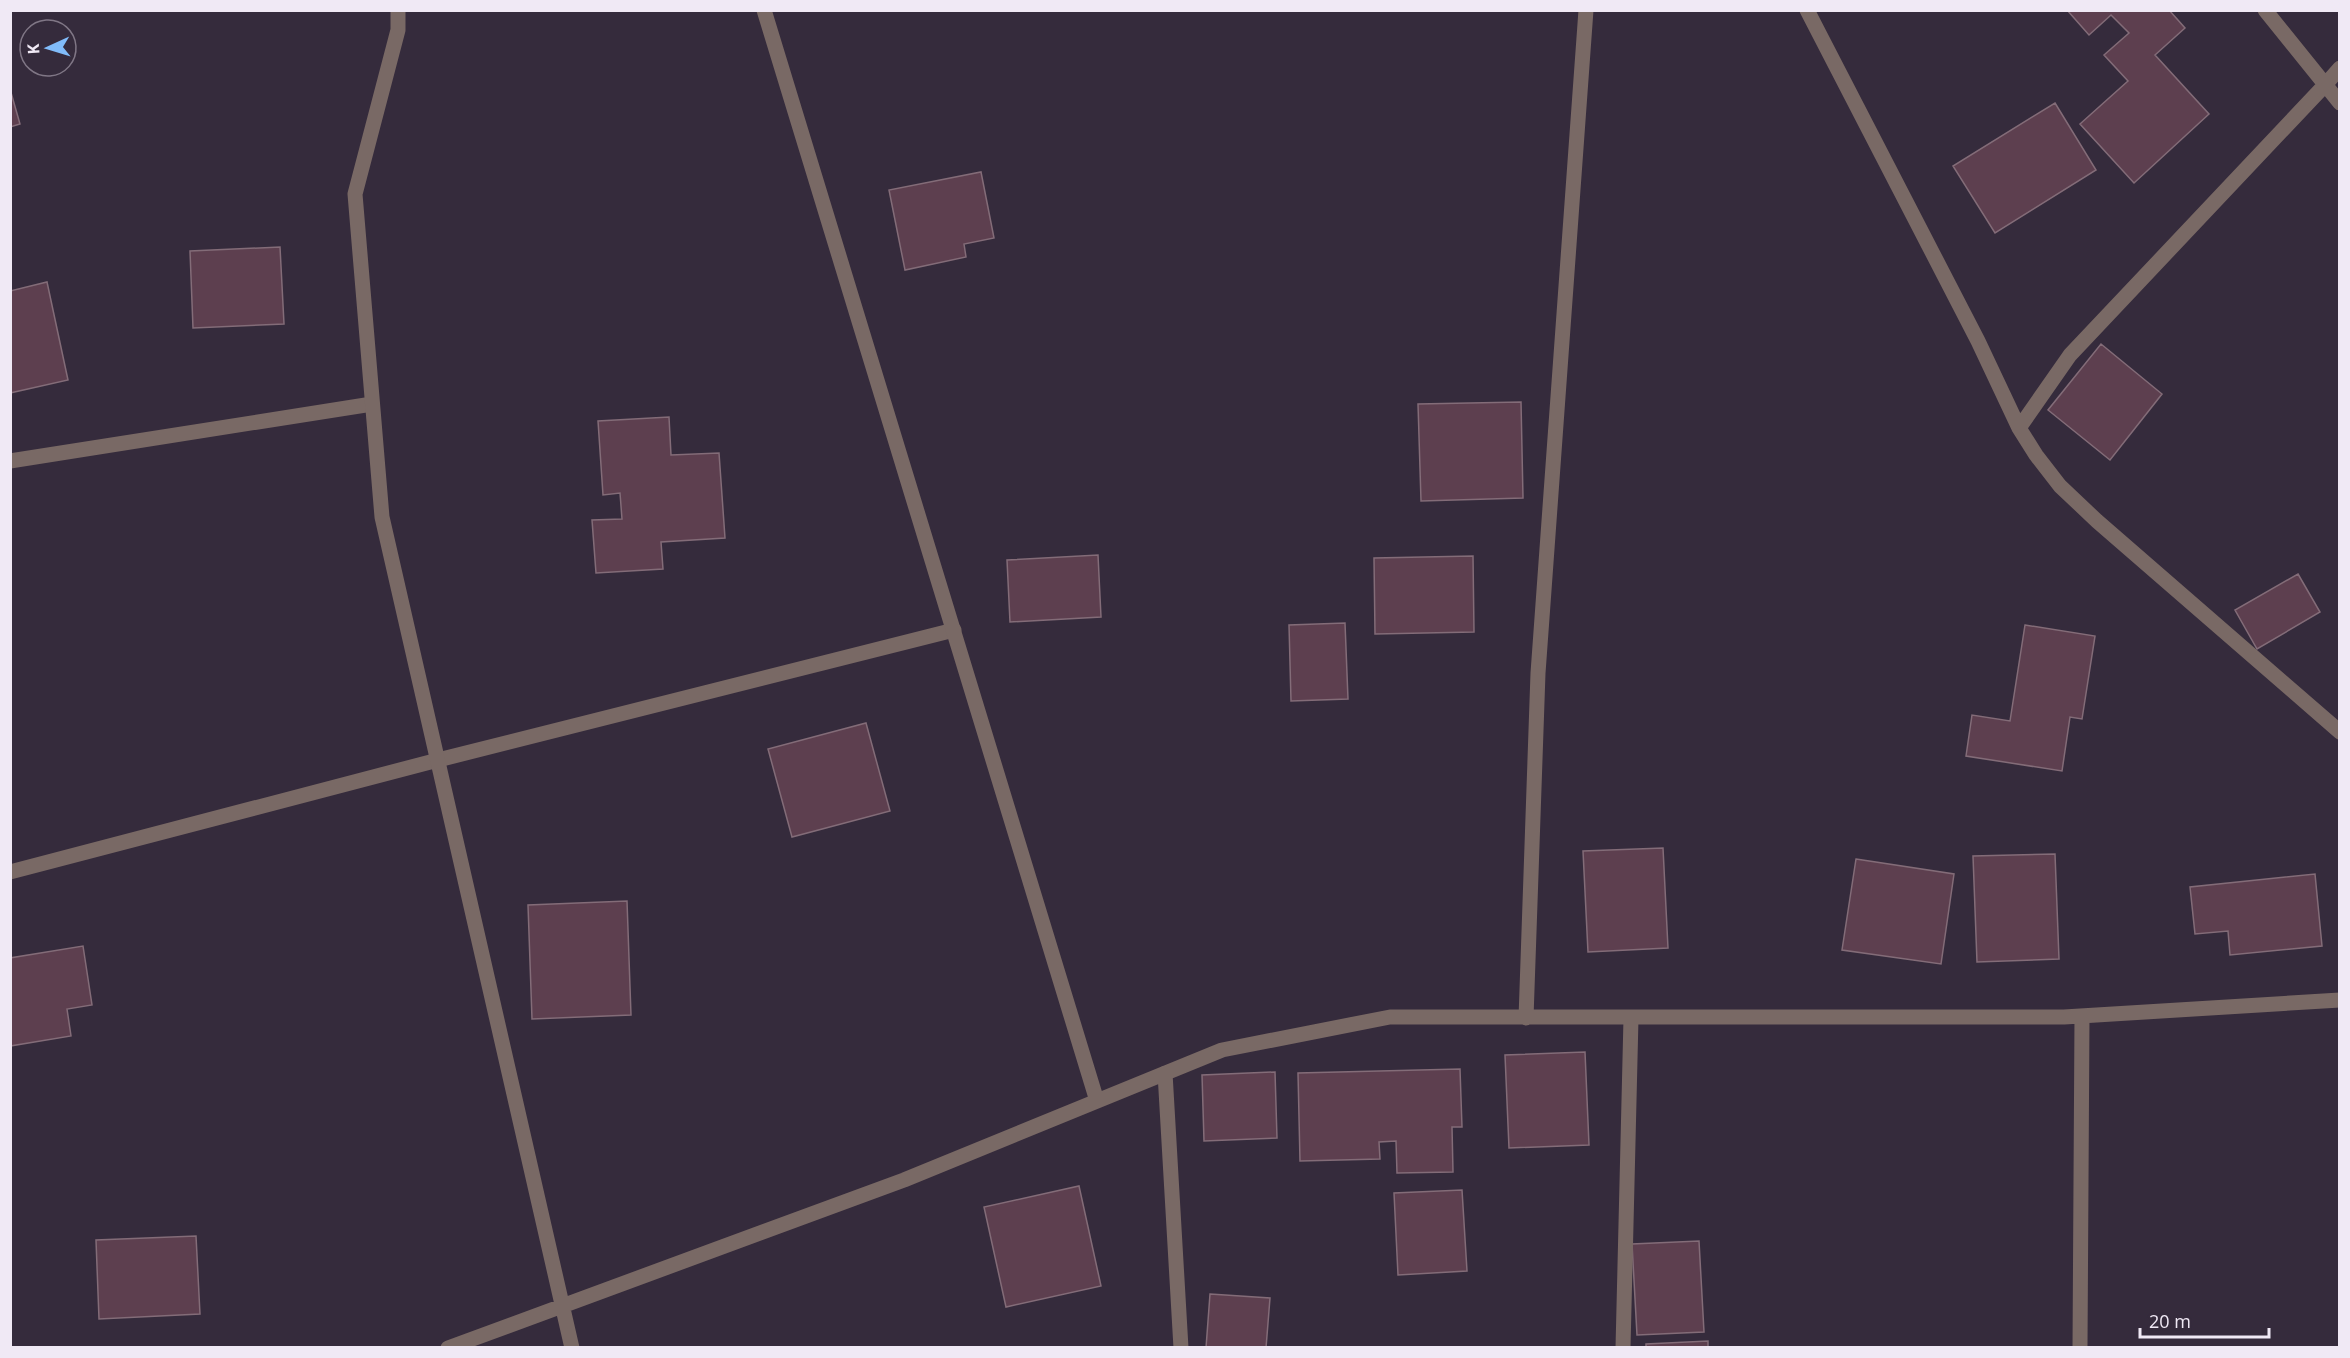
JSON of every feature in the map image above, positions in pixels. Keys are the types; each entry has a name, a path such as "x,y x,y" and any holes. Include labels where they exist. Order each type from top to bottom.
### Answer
{"street":[{"path":"398,10 398,30 355,194 382,517 572,1347"},
{"path":"764,10 1097,1101"},
{"path":"1526,1018 1538,673 1586,10"},
{"path":"1807,10 1978,341 2019,428 2036,455 2060,486 2097,521 2340,732"},
{"path":"2265,10 2340,103"},
{"path":"2019,428 2070,355 2340,68"},
{"path":"10,461 372,404"},
{"path":"10,872 438,760 954,630"},
{"path":"448,1347 904,1180 1222,1050 1390,1017 2082,1016 2340,1000"},
{"path":"2080,1347 2082,1016"},
{"path":"1623,1347 1631,1018"},
{"path":"1165,1073 1181,1347"}],"building":[{"path":"2067,10 2169,10 2185,28 2155,55 2209,114 2134,183 2080,124 2128,81 2104,55 2129,33 2111,15 2089,35"},
{"path":"10,89 20,124 10,127"},
{"path":"2055,103 2096,170 1995,233 1953,166"},
{"path":"981,172 994,238 964,244 966,257 905,270 889,190"},
{"path":"280,247 284,324 193,328 190,251"},
{"path":"47,282 68,380 10,393 10,291"},
{"path":"2101,344 2162,394 2110,460 2048,410"},
{"path":"1521,402 1523,498 1421,501 1418,404"},
{"path":"669,417 671,455 719,453 725,538 661,542 663,569 596,573 592,520 622,519 620,493 603,495 598,421"},
{"path":"1098,555 1101,617 1010,622 1007,560"},
{"path":"1473,556 1474,632 1375,634 1374,558"},
{"path":"2298,574 2320,612 2257,649 2235,610"},
{"path":"1345,623 1348,699 1291,701 1289,625"},
{"path":"2025,625 2095,636 2082,719 2070,717 2062,771 1966,756 1972,715 2010,721"},
{"path":"866,723 890,811 792,837 768,749"},
{"path":"1663,848 1668,948 1588,952 1583,851"},
{"path":"2055,854 2059,959 1977,962 1973,856"},
{"path":"1856,859 1954,874 1941,964 1842,950"},
{"path":"2315,874 2322,946 2230,955 2228,931 2195,934 2190,887"},
{"path":"627,901 631,1015 532,1019 528,905"},
{"path":"83,946 92,1005 67,1009 71,1036 10,1046 10,958"},
{"path":"1585,1052 1589,1145 1509,1148 1505,1055"},
{"path":"1460,1069 1462,1127 1452,1127 1453,1172 1397,1173 1396,1141 1379,1142 1380,1159 1300,1161 1298,1073"},
{"path":"1275,1072 1277,1138 1204,1141 1202,1075"},
{"path":"1079,1186 1101,1286 1006,1307 984,1207"},
{"path":"1462,1190 1467,1271 1398,1275 1394,1193"},
{"path":"196,1236 200,1314 99,1319 96,1240"},
{"path":"1699,1241 1704,1332 1637,1335 1632,1244"},
{"path":"1210,1294 1270,1298 1266,1348 1206,1348"},
{"path":"1708,1341 1708,1348 1646,1348 1646,1344"}]}
